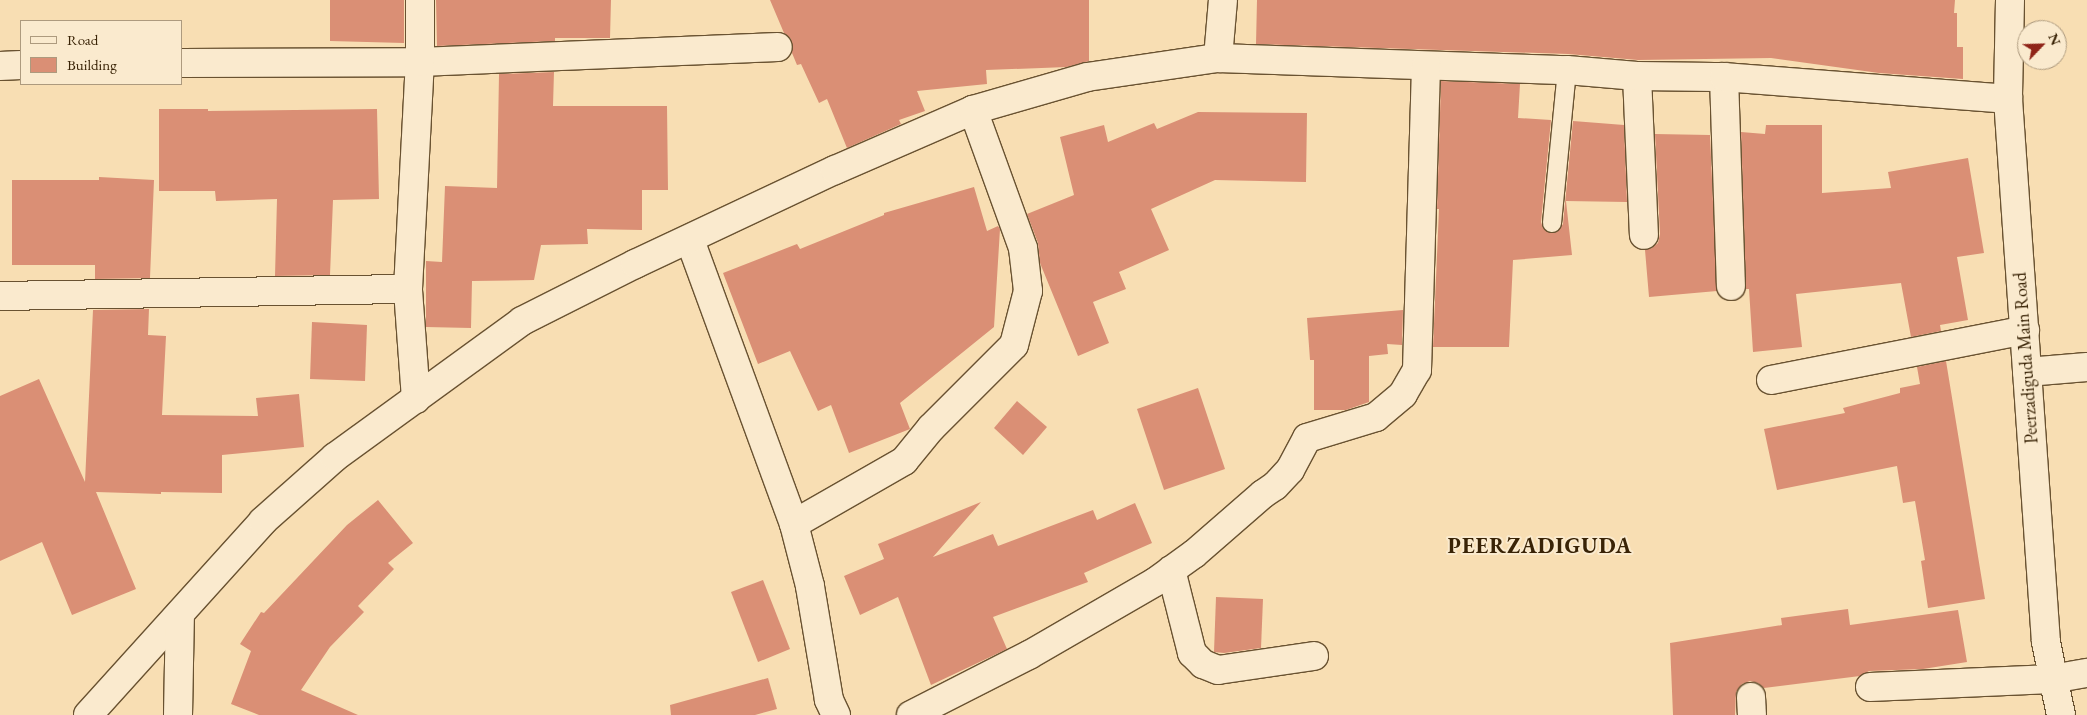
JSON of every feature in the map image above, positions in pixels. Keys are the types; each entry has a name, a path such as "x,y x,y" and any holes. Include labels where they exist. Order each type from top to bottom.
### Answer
{"street":[{"path":"416,399 408,289 420,62 420,0"},
{"path":"1218,58 1223,0"},
{"name":"Peerzadiguda Main Road","path":"2010,0 2008,99 2046,642 2061,715"},
{"path":"182,63 420,62 778,47"},
{"path":"88,715 263,521 335,457 522,321 635,264 690,240 834,170 973,110 1087,77 1218,58 1567,70 1637,76 1724,77 2008,99"},
{"path":"0,66 20,65"},
{"path":"911,715 1029,655 1171,570 1275,486 1290,470 1307,438 1376,417 1403,394 1417,370 1426,66"},
{"path":"1637,76 1644,235"},
{"path":"1724,77 1731,286"},
{"path":"794,524 904,461 931,428 1014,345 1028,290 1023,248 973,110"},
{"path":"690,240 794,524 810,586 829,700 836,715"},
{"path":"0,296 408,289"},
{"path":"1771,380 2025,330"},
{"path":"2027,372 2087,367"},
{"path":"1171,570 1192,653 1203,664 1218,670 1314,656"},
{"path":"178,715 180,614"},
{"path":"1870,687 2052,678 2087,673"}],"lane":[{"path":"1552,222 1567,70"}],"building":[{"path":"330,0 404,0 404,43 330,41"},
{"path":"436,0 611,0 610,38 555,38 555,41 437,46"},
{"path":"770,0 1089,0 1089,61 1067,67 986,70 987,84 917,91 925,111 899,120 901,124 847,148 827,99 819,103 801,64 797,65 792,53 791,39 784,33"},
{"path":"1257,0 1955,0 1954,13 1957,13 1957,47 1963,47 1963,79 1879,73 1771,58 1638,60 1568,54 1256,44"},
{"path":"554,72 553,106 667,106 668,190 642,190 642,230 587,229 588,244 541,245 534,280 472,281 471,328 426,327 426,261 442,262 445,186 497,188 499,74"},
{"path":"1441,81 1520,84 1518,118 1551,120 1541,222 1543,228 1550,233 1557,232 1563,224 1573,121 1624,125 1627,202 1566,201 1572,255 1513,260 1509,347 1433,347 1439,209 1437,209"},
{"path":"159,109 208,109 208,111 377,109 379,199 333,200 330,275 275,276 277,199 216,201 215,191 159,191"},
{"path":"1198,112 1307,113 1306,182 1215,180 1151,209 1169,250 1119,272 1126,289 1093,302 1109,343 1078,356 1040,263 1038,243 1027,214 1074,195 1060,137 1104,125 1108,142 1154,123 1157,129"},
{"path":"1766,125 1822,125 1822,193 1891,188 1888,172 1968,158 1984,253 1957,257 1968,320 1940,325 1941,331 1911,337 1901,283 1796,294 1802,347 1753,352 1749,289 1746,289 1741,132 1765,134"},
{"path":"1655,134 1710,135 1717,291 1649,297 1645,250 1652,248 1658,243 1660,234"},
{"path":"99,177 154,180 150,278 95,279 95,265 12,265 12,180 99,180"},
{"path":"974,187 987,231 998,226 1000,229 994,327 900,403 910,429 849,453 831,405 818,411 790,351 758,364 723,273 797,244 800,249 884,215 884,213"},
{"path":"149,309 148,335 166,336 162,415 258,416 256,398 299,394 304,447 222,455 222,493 96,492 136,589 72,615 42,542 0,561 0,396 39,379 85,482 93,310"},
{"path":"1403,310 1402,345 1387,344 1388,354 1369,356 1369,402 1346,410 1314,410 1314,360 1310,360 1307,318"},
{"path":"312,322 367,325 365,381 310,379"},
{"path":"1946,361 1985,599 1928,608 1921,561 1925,560 1915,501 1903,503 1897,466 1777,490 1764,429 1845,413 1843,408 1900,393 1900,388 1920,384 1917,367"},
{"path":"1198,388 1225,469 1164,490 1137,409"},
{"path":"1017,401 1047,427 1023,455 994,428"},
{"path":"378,500 413,543 388,563 394,569 358,606 364,612 330,647 301,690 358,715 259,715 231,704 251,651 240,644 261,612 264,613 347,525"},
{"path":"981,502 933,557 993,534 998,546 1093,510 1097,520 1135,503 1152,543 1084,573 1088,582 993,617 1007,649 931,685 898,597 860,615 844,576 884,559 878,544"},
{"path":"763,580 790,649 758,662 731,592"},
{"path":"1216,597 1263,599 1261,648 1224,653 1214,652"},
{"path":"1848,609 1850,625 1958,610 1967,662 1923,669 1869,671 1860,676 1764,688 1758,683 1750,681 1742,684 1736,692 1735,715 1673,715 1670,643 1782,625 1781,618"},
{"path":"768,678 777,709 755,715 671,715 670,705"}],"district":[{"name":"PEERZADIGUDA","path":"1540,546"}]}
